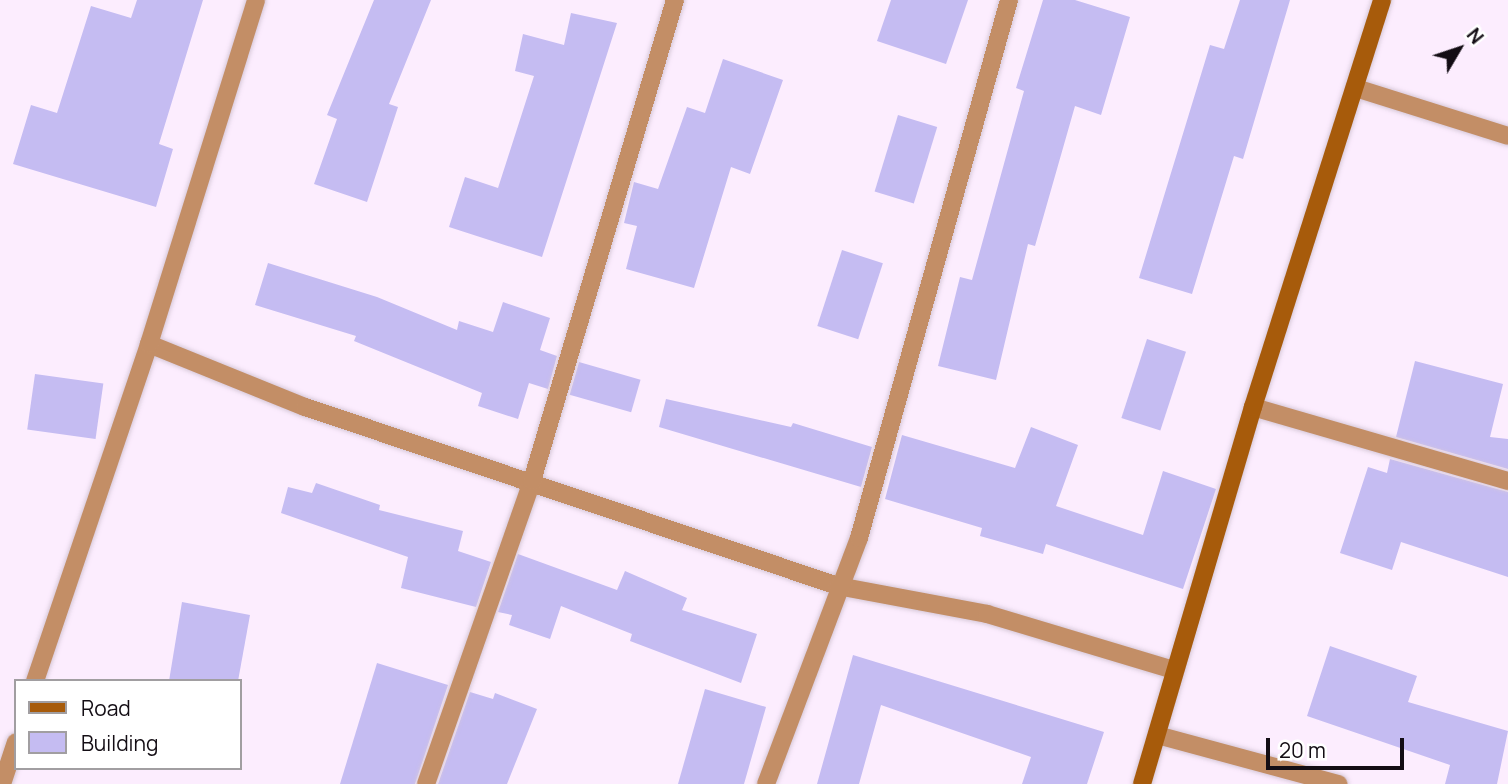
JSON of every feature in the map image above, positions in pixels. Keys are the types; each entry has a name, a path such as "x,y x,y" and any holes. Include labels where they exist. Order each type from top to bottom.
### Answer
{"main road":[{"path":"1142,784 1253,407 1382,0"}],"street":[{"path":"36,679 149,344 256,0"},
{"path":"426,784 532,481 675,0"},
{"path":"766,784 838,586 859,538 1009,0"},
{"path":"1356,88 1508,136"},
{"path":"149,344 305,407 532,481 838,586 987,614 1174,670"},
{"path":"1253,407 1508,481"},
{"path":"1157,735 1339,784"},
{"path":"2,784 14,748"}],"building":[{"path":"137,0 203,0 159,144 173,149 156,207 13,164 31,105 57,113 91,6 131,18"},
{"path":"374,0 431,0 389,104 398,107 367,202 314,184 337,119 327,115"},
{"path":"891,0 968,0 946,64 877,41"},
{"path":"1043,0 1075,0 1130,17 1101,115 1075,106 1035,246 1028,244 996,380 938,366 960,277 972,280 1024,91 1016,88"},
{"path":"1240,0 1290,0 1243,159 1234,156 1192,294 1139,278 1210,45 1224,49"},
{"path":"571,13 617,23 542,257 449,227 465,177 498,188 534,76 515,71 523,34 564,45"},
{"path":"723,59 783,80 750,174 731,167 694,288 626,269 637,226 624,223 634,182 658,189 687,107 705,113"},
{"path":"898,115 937,127 914,203 875,192"},
{"path":"842,250 883,263 858,339 817,326"},
{"path":"268,263 377,297 457,330 459,321 493,332 503,302 550,318 540,350 557,356 548,389 529,383 518,419 478,406 482,393 354,341 356,336 255,305"},
{"path":"1147,339 1186,352 1160,431 1121,418"},
{"path":"1415,361 1503,384 1490,437 1508,439 1508,469 1396,437"},
{"path":"579,362 641,380 631,412 570,395"},
{"path":"35,374 103,384 96,439 27,429"},
{"path":"666,399 791,427 793,423 872,447 861,487 659,427"},
{"path":"1031,427 1078,445 1056,506 1143,535 1163,471 1216,489 1183,589 1046,544 1043,554 980,536 982,528 885,499 902,435 1015,468"},
{"path":"1390,459 1508,492 1508,577 1401,542 1392,570 1340,553 1368,467 1387,473"},
{"path":"316,483 380,505 379,510 463,531 458,551 491,562 476,607 401,588 408,557 281,513 288,487 312,493"},
{"path":"518,554 617,590 625,571 687,598 682,610 757,634 741,683 630,641 632,634 561,606 550,639 509,625 512,615 498,612"},
{"path":"182,602 250,615 238,679 169,679"},
{"path":"1330,646 1417,676 1408,702 1508,731 1497,784 1445,784 1450,765 1307,716"},
{"path":"853,655 1104,732 1087,784 1022,784 1031,757 881,705 859,784 817,784"},
{"path":"377,663 448,685 415,784 340,784"},
{"path":"705,689 766,707 744,784 678,784"},
{"path":"470,692 493,699 495,693 537,709 507,784 438,784"}]}
